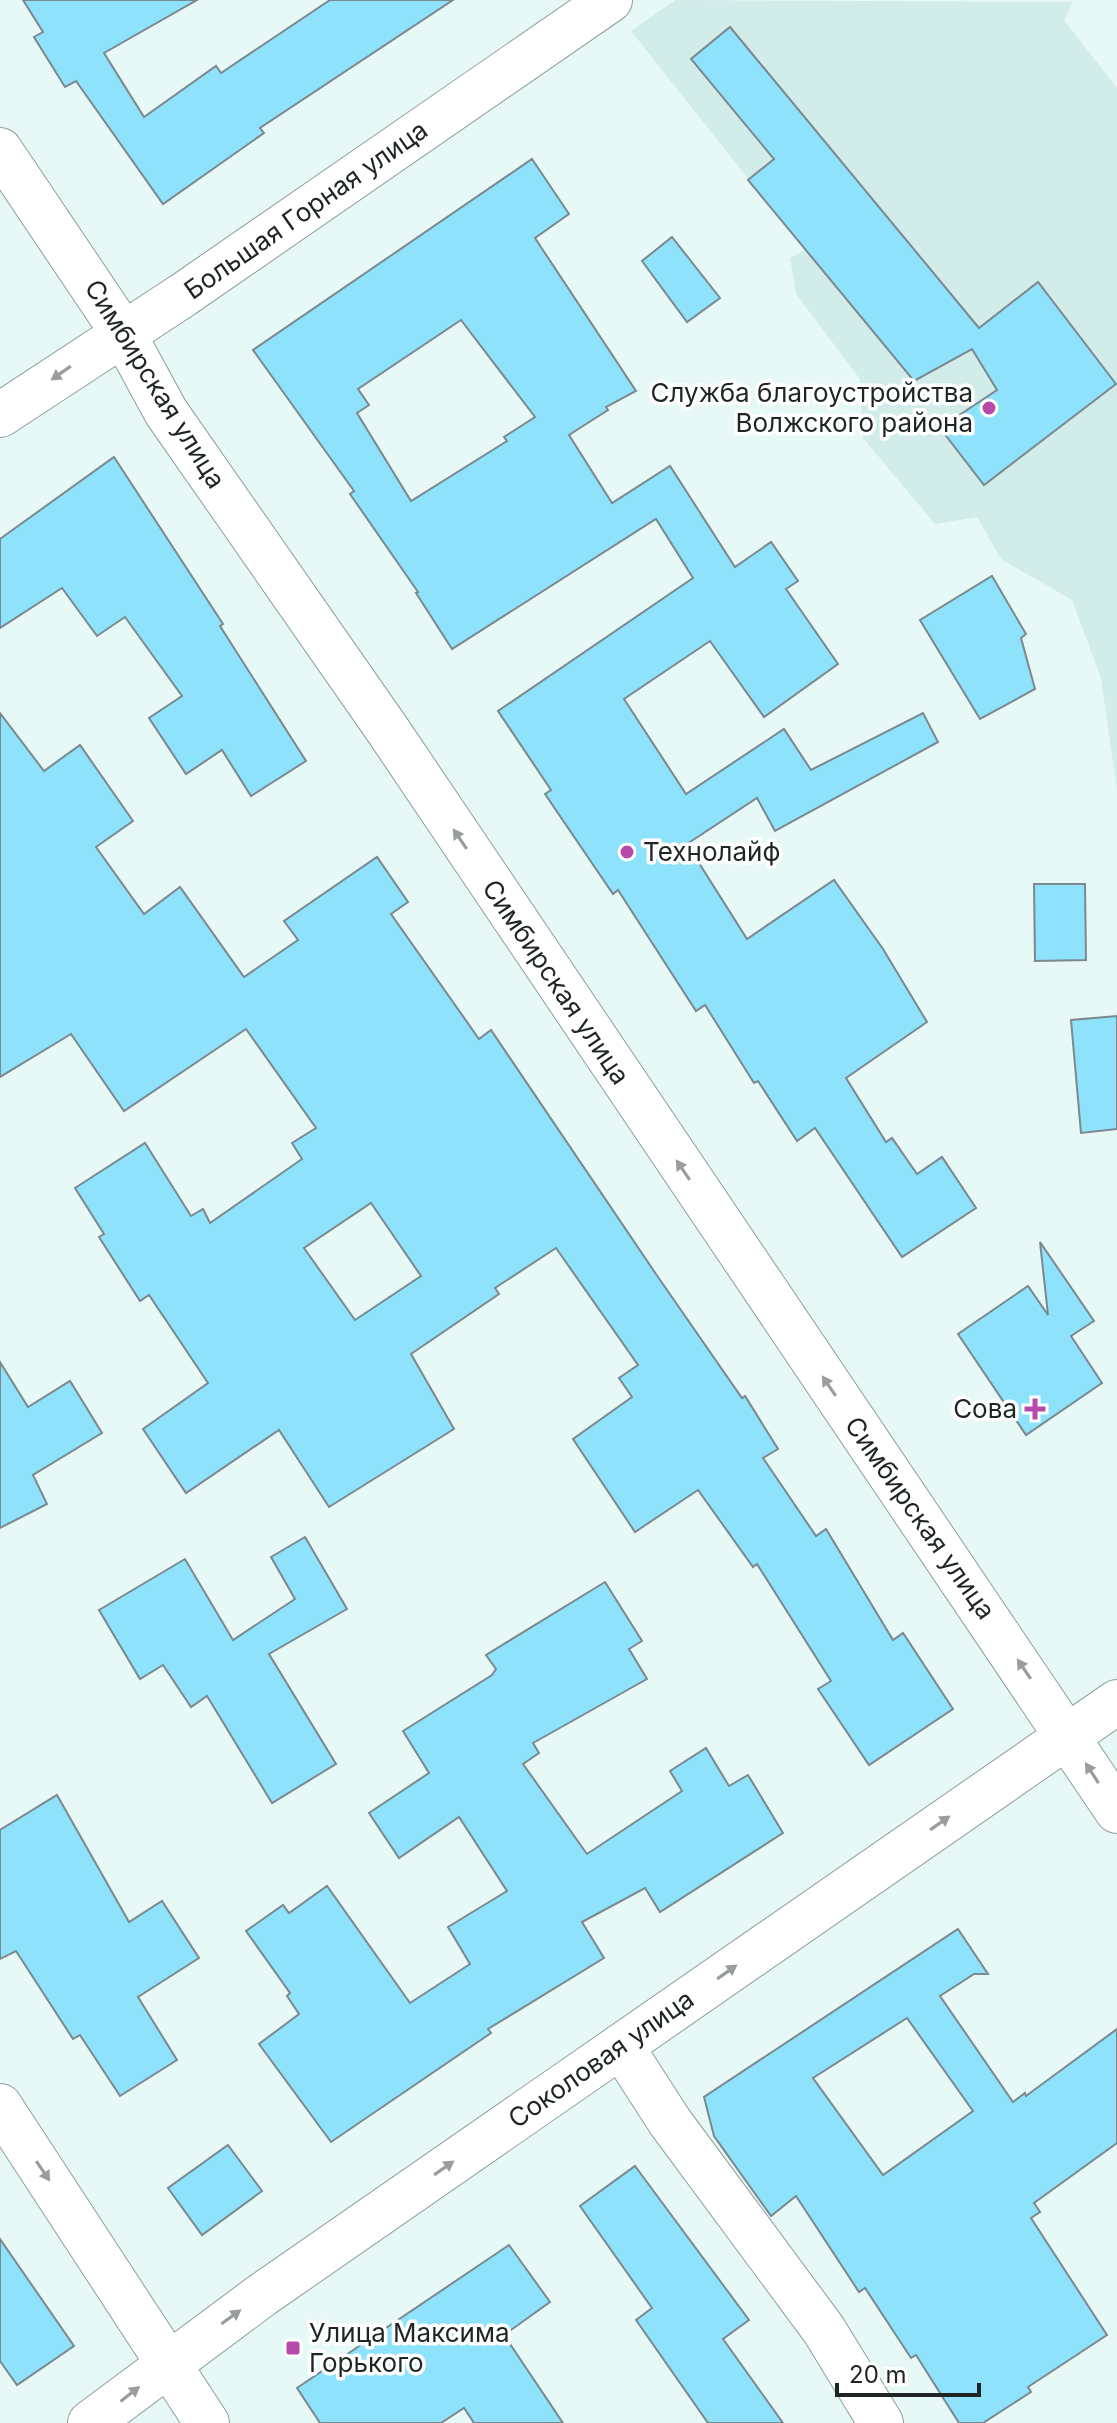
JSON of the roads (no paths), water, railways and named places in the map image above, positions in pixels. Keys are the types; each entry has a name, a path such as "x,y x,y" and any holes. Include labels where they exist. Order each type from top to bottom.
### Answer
{"main road":[{"name":"Большая Горная улица","path":"0,415 610,0"},
{"name":"Симбирская улица","path":"0,150 123,333 166,412 387,729 1117,1811"},
{"name":"Соколовая улица","path":"90,2423 621,2046 1117,1702"},
{"path":"621,2046 670,2122 824,2330 881,2423"},
{"path":"0,2106 207,2423"}],"place":[{"name":"Служба благоустройства Волжского района","path":"989,408"},
{"name":"Технолайф","path":"627,852"},
{"name":"Сова","path":"1035,1409"},
{"name":"Улица Максима Горького","path":"293,2348"}]}
